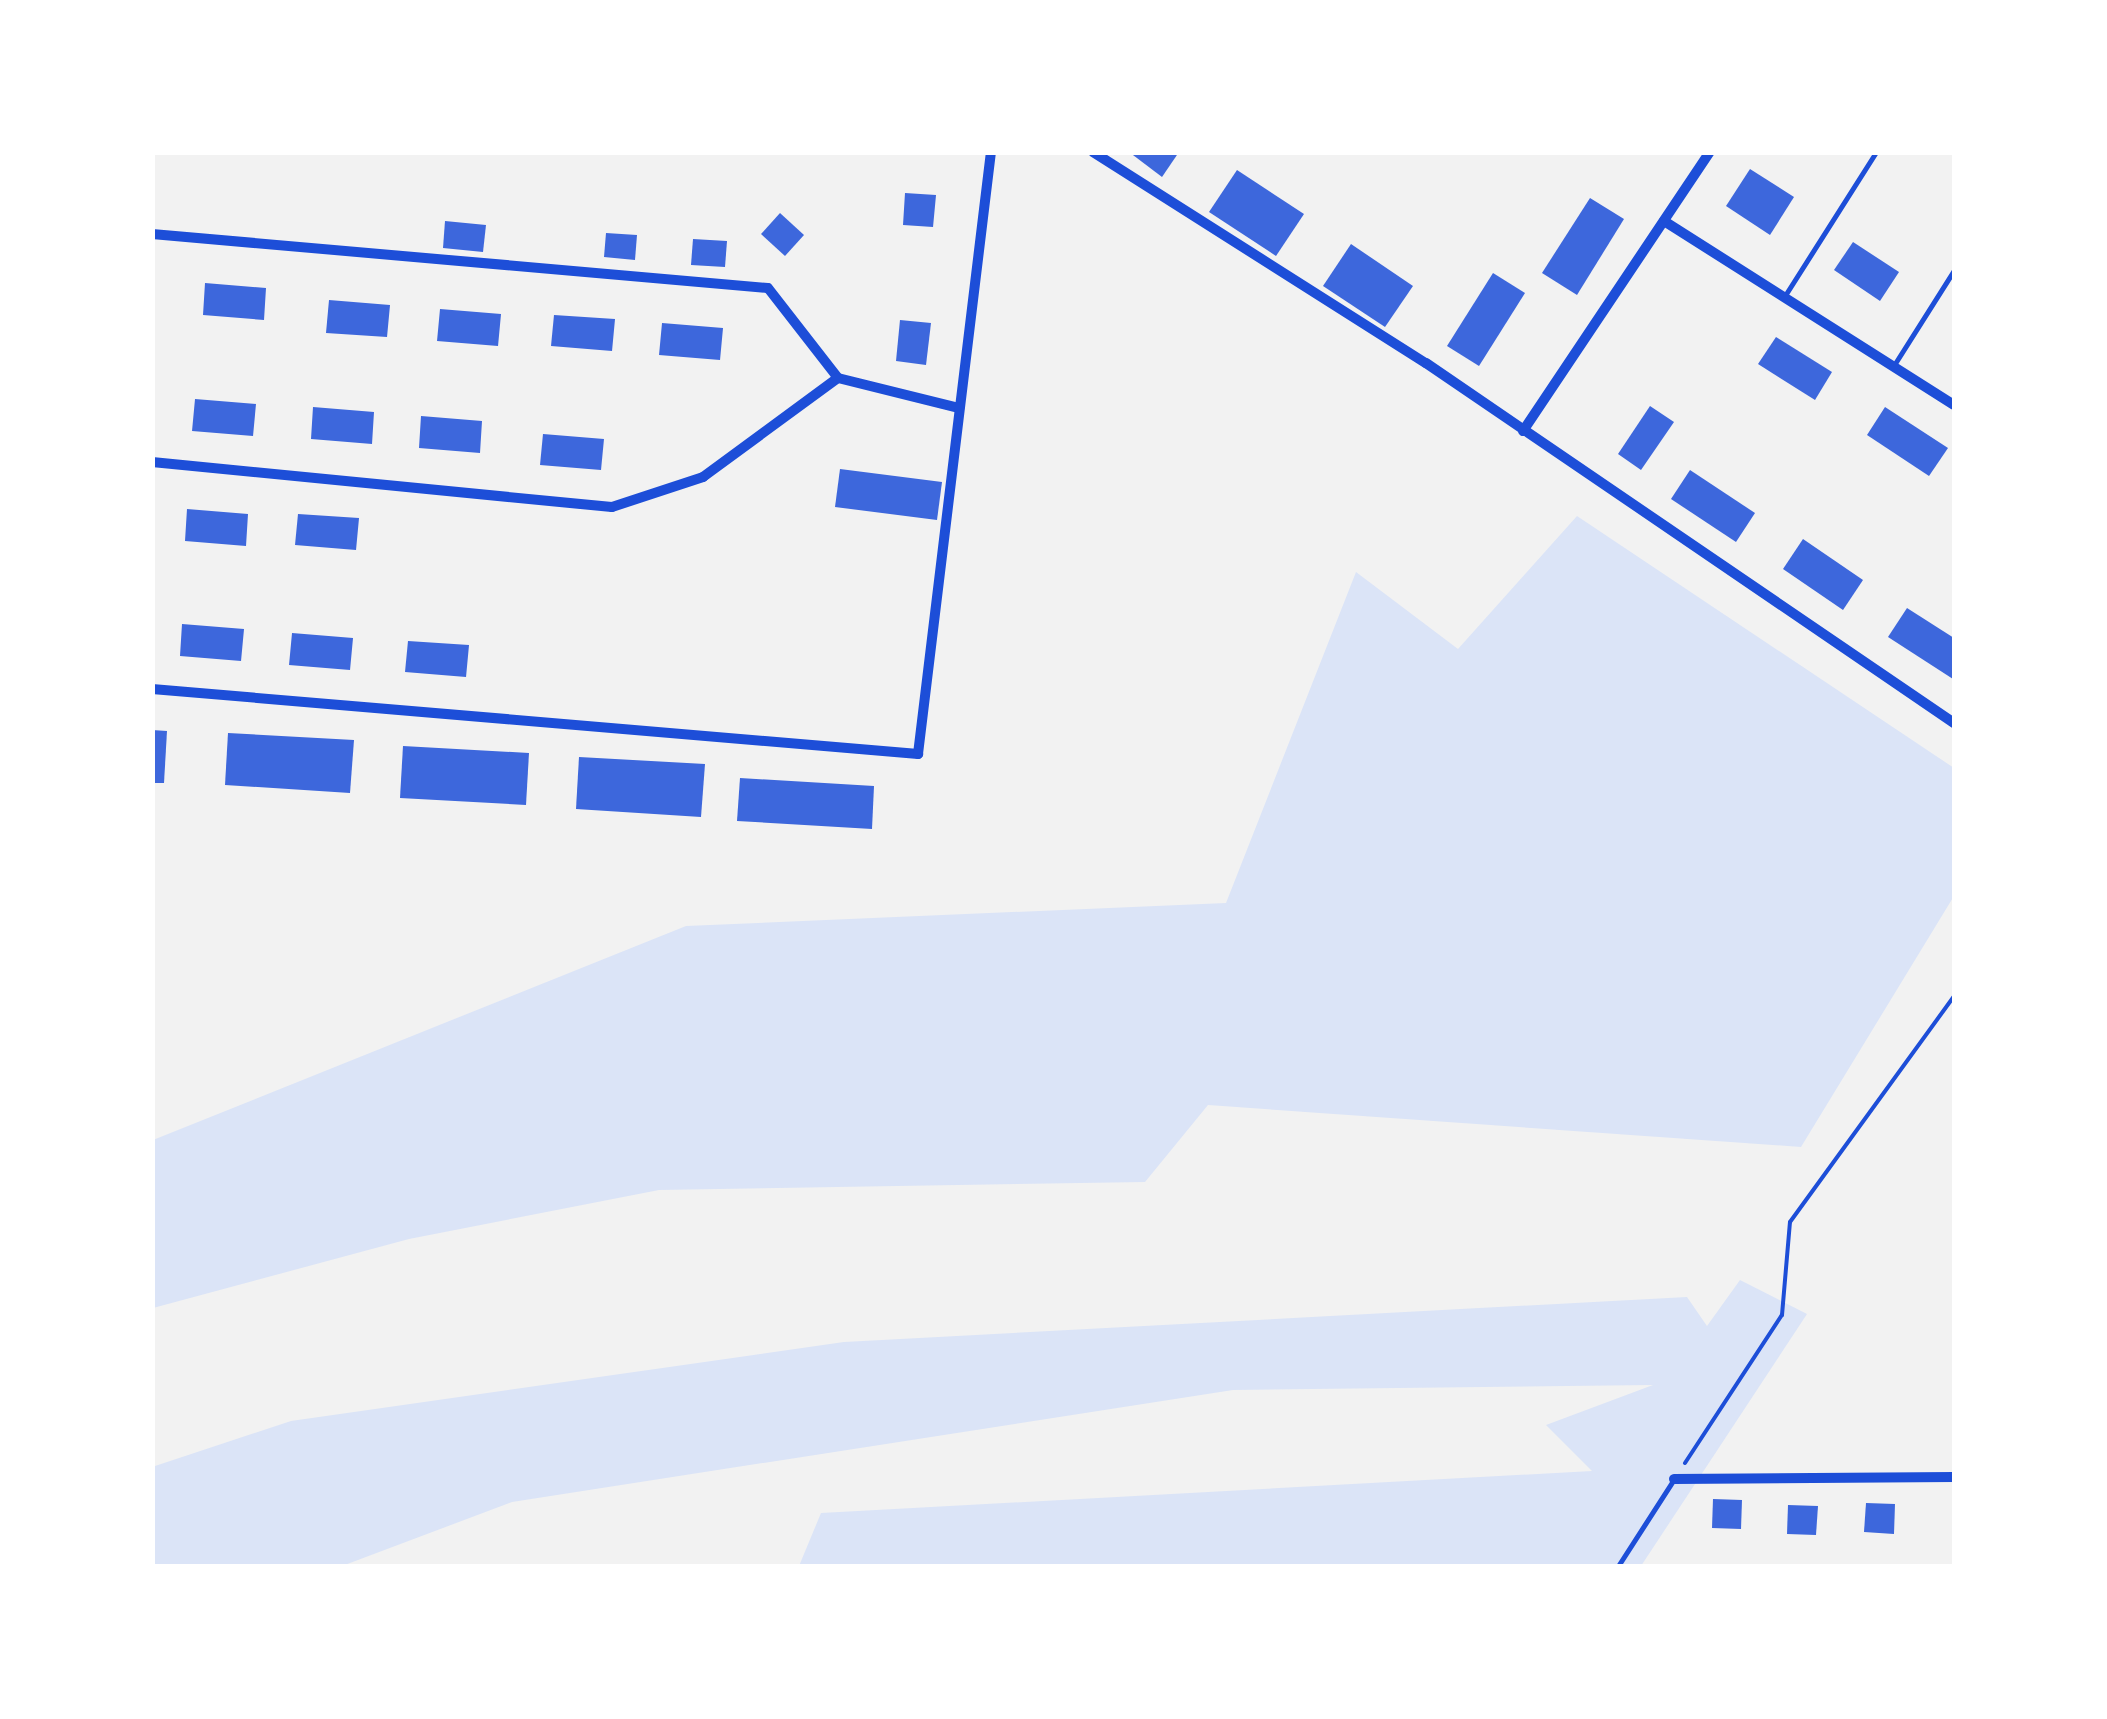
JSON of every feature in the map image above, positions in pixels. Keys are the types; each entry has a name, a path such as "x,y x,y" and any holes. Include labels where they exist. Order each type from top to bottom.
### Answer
{"street":[{"path":"152,689 918,754 991,152"},
{"path":"1094,152 1523,431 1954,723"},
{"path":"1523,431 1710,152"},
{"path":"1664,221 1954,406"},
{"path":"152,234 768,288 838,378 959,408"},
{"path":"152,462 612,507 702,477 838,378"},
{"path":"1674,1480 1954,1477"}],"lane":[{"path":"1784,297 1876,152"},
{"path":"1894,365 1954,270"},
{"path":"1618,1566 1674,1480"}],"path":[{"path":"1674,1480 1782,1315 1790,1222 1954,996"}],"shaded area":[{"path":"1577,516 1954,768 1954,896 1801,1147 1208,1105 1145,1182 659,1190 409,1239 153,1308 153,1140 686,926 1226,903 1356,572 1458,649"},
{"path":"1740,1280 1807,1314 1641,1566 799,1566 821,1513 1592,1471 1546,1425 1653,1385 1233,1390 512,1502 342,1566 153,1566 152,1467 291,1421 844,1342 1687,1297 1707,1326"}],"building":[{"path":"1129,152 1179,152 1162,177"},
{"path":"1750,169 1794,197 1770,235 1726,206"},
{"path":"1237,170 1304,214 1276,256 1209,212"},
{"path":"905,193 936,195 933,227 903,225"},
{"path":"1590,198 1624,219 1577,295 1542,273"},
{"path":"780,213 804,235 785,256 761,234"},
{"path":"445,221 486,225 483,252 443,248"},
{"path":"606,233 637,235 635,260 604,257"},
{"path":"693,239 727,241 725,267 691,265"},
{"path":"1853,242 1899,272 1880,301 1834,270"},
{"path":"1351,244 1413,286 1385,327 1323,286"},
{"path":"1493,273 1525,293 1479,366 1447,346"},
{"path":"205,283 266,288 264,320 203,315"},
{"path":"329,300 390,305 387,337 326,333"},
{"path":"440,309 501,314 498,346 437,341"},
{"path":"554,315 615,319 612,351 551,346"},
{"path":"900,320 931,323 926,365 896,361"},
{"path":"662,323 723,328 720,360 659,355"},
{"path":"1776,337 1832,372 1815,400 1758,364"},
{"path":"195,399 256,404 253,436 192,431"},
{"path":"1650,406 1674,422 1641,470 1618,454"},
{"path":"313,407 374,412 372,444 311,439"},
{"path":"1885,407 1948,448 1929,476 1867,435"},
{"path":"421,416 482,421 480,453 419,448"},
{"path":"543,434 604,439 601,470 540,465"},
{"path":"840,469 942,482 937,520 835,507"},
{"path":"1690,470 1755,513 1736,542 1671,499"},
{"path":"187,509 248,514 246,546 185,541"},
{"path":"298,514 359,518 356,550 295,545"},
{"path":"1803,539 1863,580 1843,610 1783,569"},
{"path":"1907,608 1954,638 1953,679 1888,637"},
{"path":"182,624 244,629 241,661 180,656"},
{"path":"292,633 353,638 350,670 289,665"},
{"path":"408,641 469,645 466,677 405,672"},
{"path":"152,730 167,731 164,783 152,783"},
{"path":"228,733 354,740 350,793 225,785"},
{"path":"403,746 529,753 526,805 400,798"},
{"path":"579,757 705,764 701,817 576,809"},
{"path":"740,778 874,786 872,829 737,821"},
{"path":"1713,1499 1742,1500 1741,1529 1712,1528"},
{"path":"1866,1503 1895,1504 1894,1534 1864,1532"},
{"path":"1788,1505 1818,1506 1816,1535 1787,1534"}]}
